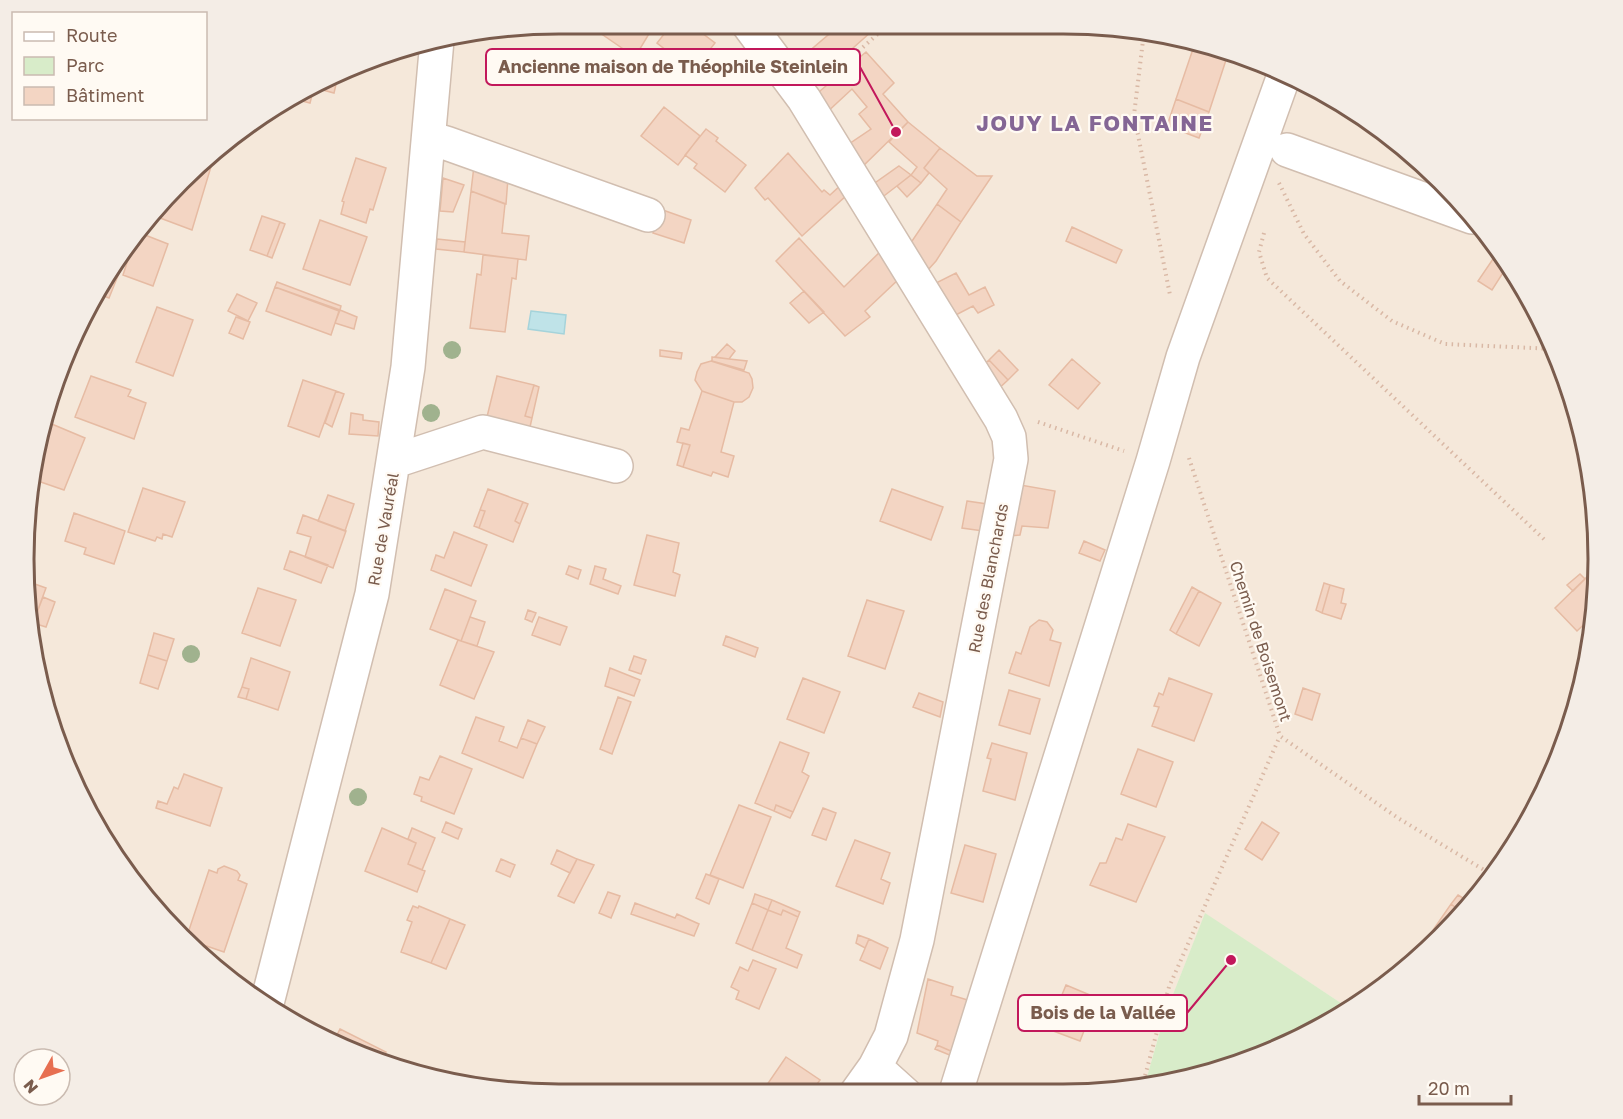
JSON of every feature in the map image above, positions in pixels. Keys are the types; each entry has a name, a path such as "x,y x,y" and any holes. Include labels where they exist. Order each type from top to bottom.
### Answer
{"street":[{"name":"Rue des Blanchards","path":"755,34 804,99 1001,419 1009,437 1011,459 917,940 891,1036 875,1068 863,1084"},
{"name":"Rue de Vauréal","path":"269,996 372,594 408,367 436,49"},
{"path":"958,1084 1154,461 1183,357 1281,82"},
{"path":"429,138 648,214"},
{"path":"1287,150 1457,211"},
{"path":"394,461 483,432 616,466"},
{"path":"875,1068 893,1084"}],"path":[{"path":"804,99 878,34"},
{"path":"1142,41 1134,115 1171,300"},
{"path":"1279,183 1304,234 1340,281 1392,321 1445,344 1544,349"},
{"path":"1267,278 1547,542"},
{"path":"1028,419 1154,461"},
{"name":"Chemin de Boisemont","path":"1186,449 1280,736 1398,818 1486,871"},
{"path":"1144,1078 1169,987 1280,736"}],"shaded area":[{"path":"560,34 1064,34 1132,39 1199,52 1264,74 1326,105 1383,143 1435,188 1480,240 1518,297 1549,359 1561,391 1578,457 1587,525 1588,560 1584,628 1571,695 1549,760 1518,822 1500,851 1480,879 1435,931 1383,976 1342,1004 1205,914 1164,1017 1147,1077 1132,1080 1064,1084 525,1083 491,1080 424,1067 359,1045 297,1014 240,976 188,931 165,906 123,851 105,822 74,760 62,728 52,695 39,628 34,560 36,525 39,491 52,424 74,359 89,327 123,268 143,240 188,188 213,165 268,123 297,105 359,74 424,52 491,39 525,36"}],"green space":[{"path":"1205,913 1342,1004 1264,1045 1199,1067 1147,1077 1164,1017"}],"water":[{"path":"531,311 566,315 564,334 528,329"}],"building":[{"path":"602,34 649,34 635,57"},
{"path":"664,34 703,34 715,43 693,71 657,43"},
{"path":"829,34 869,34 808,88 793,65"},
{"path":"1192,51 1226,60 1209,112 1176,99"},
{"path":"866,52 894,83 883,94 908,122 860,169 846,146 871,129 859,114 867,107 852,89 825,114 821,107 820,91"},
{"path":"336,85 334,93 324,90"},
{"path":"1176,99 1209,112 1199,138 1167,126"},
{"path":"664,107 700,136 678,165 641,136"},
{"path":"908,122 940,148 924,168 929,173 921,183 911,175 917,167 889,142"},
{"path":"706,129 718,138 716,141 746,165 725,192 694,168 697,164 685,155"},
{"path":"940,148 977,176 992,176 961,222 937,204 947,189 924,168"},
{"path":"788,153 822,192 824,190 830,195 842,184 848,194 802,236 768,198 765,200 755,188"},
{"path":"356,158 386,168 373,210 370,209 366,223 341,214 344,202 342,201"},
{"path":"474,166 508,178 506,204 471,191"},
{"path":"899,166 911,175 880,199 872,185"},
{"path":"211,167 192,230 161,218"},
{"path":"911,175 921,183 907,197 897,186"},
{"path":"443,178 464,185 453,212 440,211"},
{"path":"471,191 505,204 502,233 529,236 526,260 464,252"},
{"path":"937,204 961,222 927,271 910,244"},
{"path":"660,209 691,220 684,243 653,233"},
{"path":"262,216 280,222 267,256 250,250"},
{"path":"320,220 367,237 350,285 303,269"},
{"path":"280,222 285,224 272,258 267,256"},
{"path":"1072,227 1122,250 1116,263 1066,241"},
{"path":"147,236 168,244 153,286 123,275 127,262"},
{"path":"799,238 844,287 885,247 902,276 865,311 870,317 845,336 776,261"},
{"path":"437,239 465,242 464,252 436,249"},
{"path":"483,255 518,259 516,279 512,278 505,332 470,328 477,274 481,275"},
{"path":"1493,259 1503,273 1492,290 1478,281"},
{"path":"956,273 969,295 985,287 994,305 978,313 973,306 952,317 934,284"},
{"path":"117,277 109,298 105,297"},
{"path":"277,282 341,306 340,310 275,287"},
{"path":"275,287 339,311 331,335 266,311"},
{"path":"804,291 824,312 809,323 790,303"},
{"path":"237,294 257,303 248,321 228,311"},
{"path":"157,307 193,320 173,376 136,362"},
{"path":"340,310 357,317 354,329 335,323"},
{"path":"236,317 250,322 243,339 229,333"},
{"path":"727,344 735,351 729,359 715,357"},
{"path":"660,350 682,353 681,359 660,356"},
{"path":"999,350 1018,370 1008,380 989,360"},
{"path":"712,357 747,361 744,370 712,361"},
{"path":"1072,359 1100,383 1078,409 1049,385"},
{"path":"989,360 1008,380 997,390 981,367"},
{"path":"711,361 749,373 753,388 749,397 742,402 734,402 702,391 695,380 697,372 701,364"},
{"path":"91,376 131,390 128,396 146,403 134,439 75,417"},
{"path":"497,376 534,385 525,416 532,418 528,436 485,425"},
{"path":"303,380 336,391 319,437 288,426"},
{"path":"534,385 539,387 532,418 525,416"},
{"path":"336,391 344,394 332,427 325,423"},
{"path":"702,391 734,402 721,452 734,456 728,477 713,472 711,476 683,467 690,445 677,442 681,428 689,430"},
{"path":"351,413 363,415 363,420 379,422 378,436 349,434"},
{"path":"52,424 85,438 64,490 41,482"},
{"path":"683,443 690,445 683,467 677,465"},
{"path":"1014,484 1055,491 1048,528 1022,526 1020,535 1007,536"},
{"path":"143,488 185,502 172,537 163,534 162,539 157,537 155,541 128,532"},
{"path":"488,489 523,502 515,521 520,524 513,542 479,528 485,511 480,510"},
{"path":"892,489 943,507 931,540 880,521"},
{"path":"328,495 354,504 345,531 318,521"},
{"path":"967,501 987,504 983,531 962,528"},
{"path":"523,502 528,504 520,524 515,521"},
{"path":"480,510 485,511 479,528 474,526"},
{"path":"74,513 125,531 114,564 84,554 86,548 65,541"},
{"path":"303,515 346,531 333,568 305,557 311,537 297,533"},
{"path":"454,532 487,545 471,586 431,570 436,555 444,558"},
{"path":"647,535 679,543 673,572 680,575 675,596 634,585"},
{"path":"1084,541 1105,550 1100,561 1079,553"},
{"path":"290,551 328,565 321,583 284,569"},
{"path":"569,566 581,570 578,579 566,574"},
{"path":"595,566 606,569 603,579 621,586 618,594 590,584"},
{"path":"1580,574 1585,579 1573,591 1567,585"},
{"path":"1588,576 1584,624 1577,631 1555,608"},
{"path":"1324,583 1330,585 1322,613 1316,610"},
{"path":"35,584 46,588 37,611"},
{"path":"1330,585 1344,589 1341,603 1346,604 1341,619 1322,613"},
{"path":"1192,587 1199,591 1176,634 1170,630"},
{"path":"258,588 296,600 280,646 242,633"},
{"path":"445,589 476,601 461,641 430,629"},
{"path":"1199,591 1221,603 1199,646 1176,634"},
{"path":"43,597 55,602 46,627 39,625 38,611"},
{"path":"867,600 904,611 885,669 848,656"},
{"path":"528,610 536,613 532,622 525,619"},
{"path":"470,617 485,622 477,646 461,641"},
{"path":"539,617 567,627 560,645 532,635"},
{"path":"1039,620 1047,622 1053,630 1050,640 1061,643 1049,686 1009,673 1016,652 1021,654 1030,627"},
{"path":"154,633 174,639 167,661 148,655"},
{"path":"726,636 758,648 755,657 723,645"},
{"path":"458,640 494,652 474,699 440,685"},
{"path":"148,655 167,661 158,689 140,683"},
{"path":"634,656 646,660 641,674 629,670"},
{"path":"251,658 290,672 278,710 246,699 249,689 242,687"},
{"path":"610,668 640,680 634,696 605,686"},
{"path":"803,678 840,692 824,733 787,719"},
{"path":"1169,678 1212,694 1194,741 1152,726 1159,707 1154,706 1159,693 1163,695"},
{"path":"242,687 249,689 246,699 238,697"},
{"path":"1303,688 1320,694 1312,720 1295,714"},
{"path":"1009,690 1040,699 1030,734 999,725"},
{"path":"919,693 943,702 940,717 913,707"},
{"path":"618,697 631,702 612,754 600,749"},
{"path":"476,717 504,727 499,741 517,748 521,738 537,744 523,778 462,753"},
{"path":"528,720 545,727 537,744 521,738"},
{"path":"780,742 809,753 802,772 809,776 793,812 776,805 774,811 755,803"},
{"path":"992,743 1027,753 1015,800 983,791 991,759 987,758"},
{"path":"1138,749 1173,762 1156,807 1121,794"},
{"path":"440,756 472,769 454,814 421,801 422,797 414,794 420,777 429,780"},
{"path":"184,774 222,788 210,826 156,808 158,801 167,804 174,787 178,789"},
{"path":"739,805 771,817 743,888 710,875"},
{"path":"776,805 793,812 790,818 774,811"},
{"path":"823,808 836,813 826,840 812,835"},
{"path":"446,822 462,829 458,839 442,832"},
{"path":"1262,822 1279,833 1262,860 1245,849"},
{"path":"1128,824 1165,837 1136,902 1090,885 1100,863 1106,863 1116,838 1122,840"},
{"path":"382,828 416,843 408,864 425,871 417,892 365,871"},
{"path":"412,828 435,838 422,870 408,864 416,843 408,839"},
{"path":"855,840 890,853 881,879 890,883 883,904 836,886"},
{"path":"965,845 996,854 983,902 951,893"},
{"path":"557,850 577,859 570,873 551,864"},
{"path":"501,859 515,865 510,877 496,871"},
{"path":"577,859 594,865 574,903 558,896"},
{"path":"224,866 237,871 240,875 238,880 247,884 224,952 203,945 189,931 209,870 217,873 218,869"},
{"path":"706,874 719,879 709,904 696,898"},
{"path":"608,892 620,896 611,918 599,913"},
{"path":"755,894 772,900 768,910 752,903"},
{"path":"1458,895 1464,899 1456,908 1451,904"},
{"path":"772,900 800,912 798,917 783,910 781,915 768,910"},
{"path":"635,903 675,918 677,914 699,924 694,936 631,914"},
{"path":"752,903 768,910 752,950 736,943"},
{"path":"1451,904 1456,908 1435,931 1431,933"},
{"path":"413,906 418,908 419,906 450,919 431,963 401,952 412,922 407,920"},
{"path":"768,910 781,915 783,910 798,917 786,948 802,955 797,968 752,950"},
{"path":"450,919 465,925 446,969 431,963"},
{"path":"858,935 869,939 865,948 856,943"},
{"path":"869,939 888,948 880,969 860,960"},
{"path":"753,960 776,969 759,1009 736,999 739,991 731,987 740,967 748,971"},
{"path":"928,979 953,987 951,995 971,1001 953,1052 937,1045 938,1041 917,1033"},
{"path":"1066,985 1097,998 1080,1041 1048,1029"},
{"path":"340,1029 386,1052 385,1055 337,1035"},
{"path":"937,1045 953,1052 952,1056 935,1049"},
{"path":"786,1057 820,1080 817,1084 768,1084"}],"place":[{"name":"Ancienne maison de Théophile Steinlein","path":"896,132"},
{"name":"Bois de la Vallée","path":"1231,960"}],"district":[{"name":"JOUY LA FONTAINE","path":"1095,123"}]}
